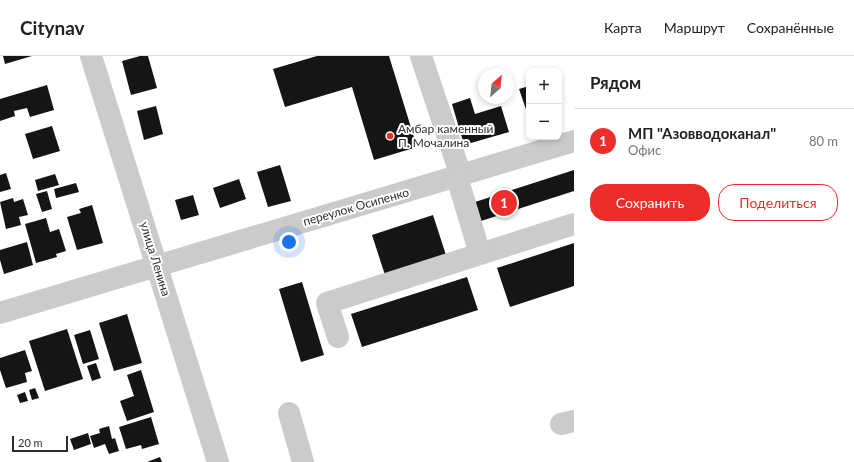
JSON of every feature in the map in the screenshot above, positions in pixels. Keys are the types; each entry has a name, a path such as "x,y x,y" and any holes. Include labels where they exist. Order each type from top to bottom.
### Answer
{"street":[{"name":"улица Ленина","path":"91,56 218,462"},
{"path":"421,56 459,176 480,254"},
{"name":"переулок Осипенко","path":"0,313 574,141"},
{"path":"338,337 327,303 574,224"},
{"path":"289,413 303,462"}],"building":[{"path":"3,56 32,56 5,64"},
{"path":"140,56 148,56 157,88 131,95 122,61"},
{"path":"317,56 389,56 417,147 374,160 352,87 285,107 273,69"},
{"path":"47,85 54,110 30,117 27,108 14,111 15,116 0,121 0,99"},
{"path":"526,87 526,109 519,89"},
{"path":"470,98 475,114 501,106 509,132 464,145 452,104"},
{"path":"156,106 163,134 144,140 137,111"},
{"path":"52,126 60,151 33,159 25,134"},
{"path":"280,165 291,201 268,207 257,172"},
{"path":"574,170 574,191 481,221 475,202"},
{"path":"6,173 11,189 0,192 0,175"},
{"path":"55,174 59,185 38,191 35,180"},
{"path":"239,179 246,199 220,208 213,188"},
{"path":"76,183 79,192 56,198 54,189"},
{"path":"47,191 52,209 42,212 36,194"},
{"path":"193,195 199,215 181,220 175,200"},
{"path":"13,198 14,202 23,199 28,215 19,217 21,225 6,229 0,202"},
{"path":"92,205 103,243 77,250 67,217 81,213 79,209"},
{"path":"433,215 446,255 385,275 372,235"},
{"path":"46,218 50,232 59,229 66,251 56,254 57,257 36,263 25,224"},
{"path":"27,242 33,265 4,274 0,260 0,250"},
{"path":"574,243 574,286 510,307 497,268"},
{"path":"467,277 478,310 362,347 351,314"},
{"path":"302,282 324,355 301,362 279,289"},
{"path":"127,314 142,363 114,371 99,323"},
{"path":"67,329 83,379 45,391 29,341"},
{"path":"90,330 99,359 83,364 74,335"},
{"path":"25,350 32,371 25,373 27,382 6,388 0,370 0,358"},
{"path":"96,363 101,378 92,381 87,366"},
{"path":"141,370 154,412 127,421 120,401 134,396 127,375"},
{"path":"35,388 39,398 32,400 29,390"},
{"path":"25,392 28,401 20,403 17,395"},
{"path":"151,417 159,444 142,449 141,445 126,449 119,427"},
{"path":"109,426 112,439 115,438 119,451 109,454 105,444 94,448 90,436 100,433 99,429"},
{"path":"88,433 91,444 74,450 70,439"},
{"path":"160,457 162,462 147,462"}],"place":[{"name":"Амбар каменный П. Мочалина","path":"390,136"},
{"name":"МП \"Азовводоканал\"","path":"504,203"}]}
